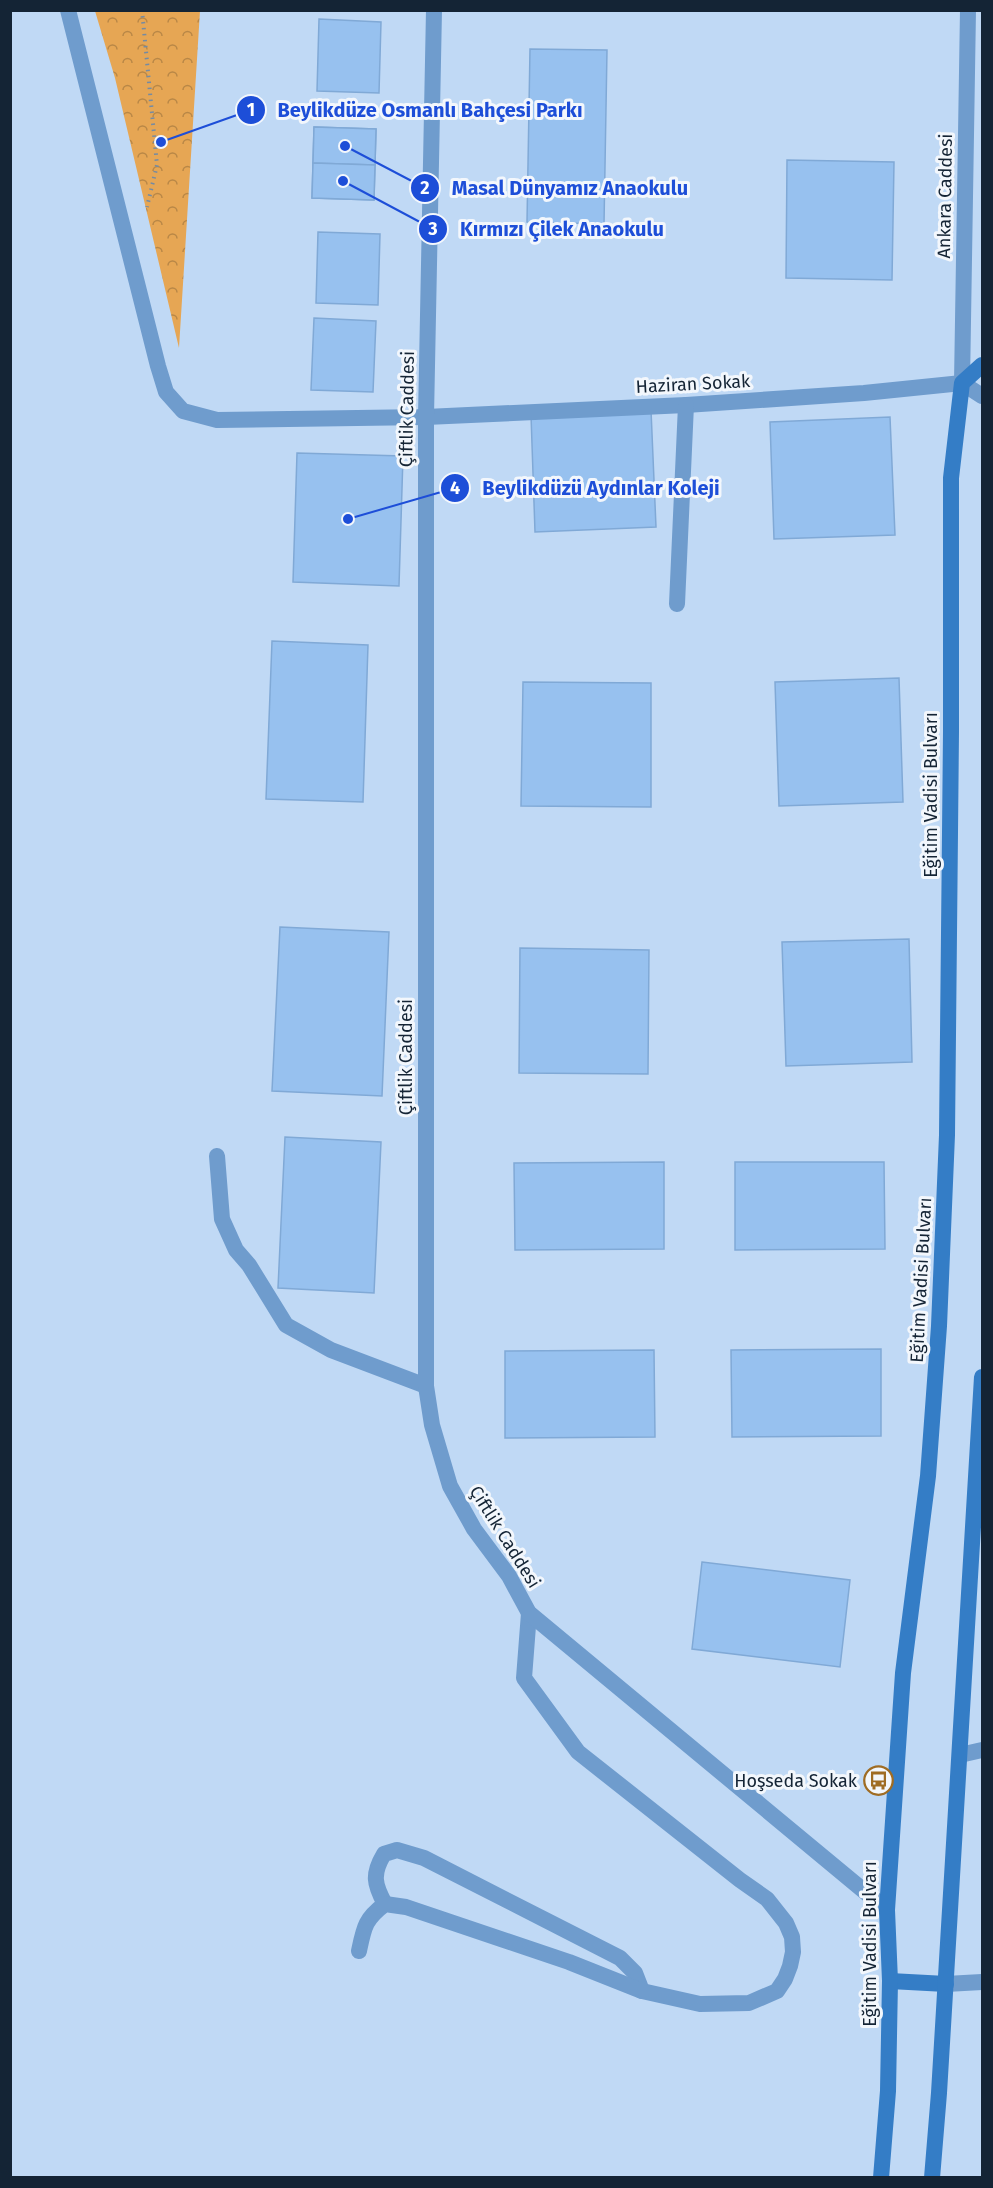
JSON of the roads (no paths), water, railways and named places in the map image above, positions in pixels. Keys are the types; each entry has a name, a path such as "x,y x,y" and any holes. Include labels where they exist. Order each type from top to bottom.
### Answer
{"main road":[{"path":"962,383 982,365"},
{"name":"Eğitim Vadisi Bulvarı","path":"881,2178 888,2091 890,1982 887,1910 903,1673 928,1476 940,1314 947,1135 951,478 962,383"},
{"path":"932,2178 979,1495 982,1377"},
{"path":"890,1982 946,1984"}],"street":[{"name":"Haziran Sokak","path":"68,10 166,392 183,411 217,420 426,417 686,405 864,393 962,383"},
{"name":"Çiftlik Caddesi","path":"434,10 426,417 426,1386 432,1425 450,1486 474,1529 509,1576 529,1613 887,1910"},
{"name":"Ankara Caddesi","path":"962,383 968,10"},
{"path":"962,383 982,396"},
{"path":"677,604 686,405"},
{"path":"217,1156 222,1219 236,1250 249,1265 286,1325 331,1350 426,1386"},
{"path":"359,1951 364,1926 371,1914 385,1904 405,1907 569,1962 642,1991 700,2004 749,2003 777,1991 785,1979 793,1952 792,1937 777,1911 760,1894 578,1752 524,1678 529,1613"},
{"path":"960,1755 982,1750"},
{"path":"385,1904 376,1883 376,1868 384,1854 397,1850 424,1858 620,1958 634,1973 642,1991"},
{"path":"946,1984 982,1982"}],"place":[{"name":"Beylikdüze Osmanlı Bahçesi Parkı","path":"161,142"},
{"name":"Masal Dünyamız Anaokulu","path":"345,146"},
{"name":"Kırmızı Çilek Anaokulu","path":"343,181"},
{"name":"Beylikdüzü Aydınlar Koleji","path":"348,519"},
{"name":"Hoşseda Sokak","path":"878,1781"}]}
